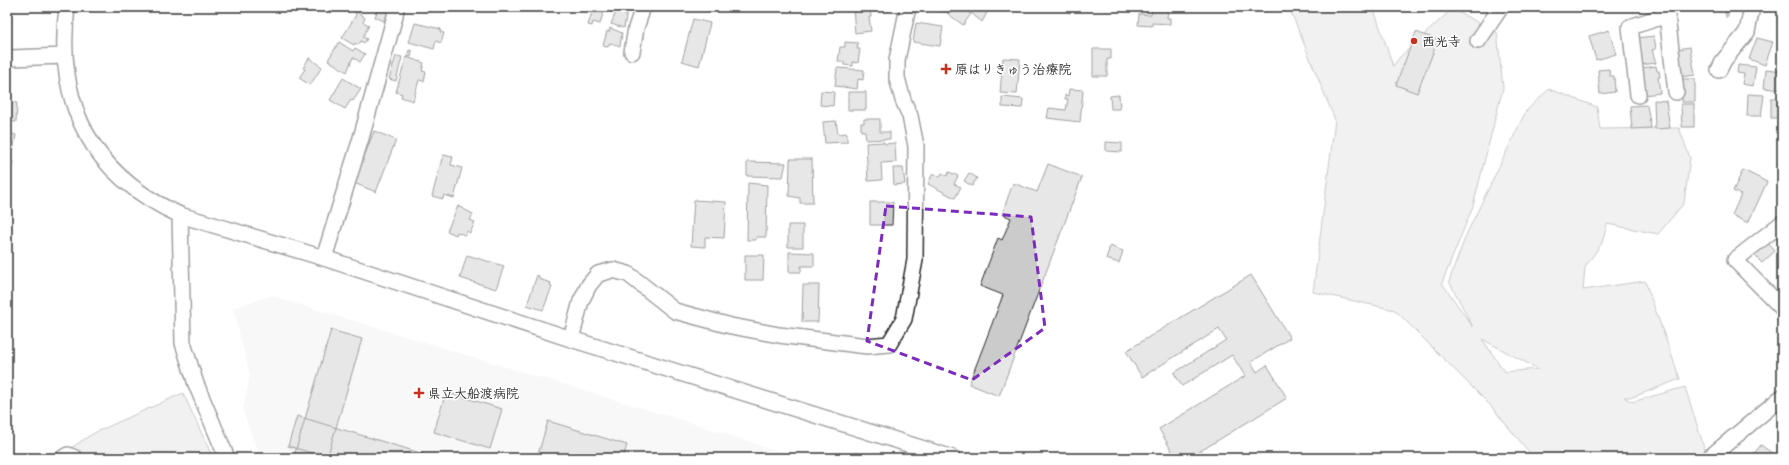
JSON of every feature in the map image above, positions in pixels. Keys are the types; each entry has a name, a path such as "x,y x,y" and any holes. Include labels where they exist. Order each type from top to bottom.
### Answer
{"street":[{"path":"67,7 64,56 67,80 72,101 91,141 102,157 115,171 143,195 180,215 324,258 571,338 953,458"},
{"path":"324,258 363,130 395,16 396,7"},
{"path":"632,52 636,28 643,7"},
{"path":"571,338 581,301 589,285 598,274 613,270 628,274 675,311 779,335 868,346 889,344 904,319 915,260 916,146 910,116 903,100 897,78 897,60 908,7"},
{"path":"1478,41 1501,7"},
{"path":"1719,70 1724,60 1747,32 1752,7"},
{"path":"1638,95 1630,27 1667,11 1676,92"},
{"path":"7,60 11,58 64,56"},
{"path":"180,215 183,343 196,384 227,458"},
{"path":"1782,223 1735,260 1782,308"},
{"path":"1716,455 1782,397"},
{"path":"63,458 68,455 75,458"}],"highlighted area":[{"path":"886,206 1031,217 1045,328 972,380 867,341"}],"shaded area":[{"path":"1289,7 1373,7 1393,66 1400,57 1452,9 1497,32 1503,88 1473,206 1442,283 1473,327 1449,281 1467,233 1526,111 1549,89 1597,107 1600,129 1679,128 1690,158 1684,203 1658,234 1607,224 1602,243 1585,267 1583,290 1645,281 1680,379 1633,397 1624,397 1632,402 1685,387 1707,457 1534,458 1490,405 1395,310 1313,292 1335,120","holes":["1482,339 1538,369 1505,372"]},
{"name":"県立大船渡病院","path":"271,296 711,429 796,458 260,458 243,411 250,375 233,308"},
{"path":"183,393 213,458 55,458 94,433"}],"building":[{"path":"379,7 391,7 384,21 375,17"},
{"path":"596,7 605,7 600,24 593,22 592,26 588,25 593,9 595,10"},
{"path":"618,7 626,9 627,11 624,28 611,24"},
{"path":"853,7 870,7 871,17 869,17 871,31 855,33"},
{"path":"918,7 925,7 924,12 918,10"},
{"path":"926,7 945,7 945,12 926,9"},
{"path":"951,7 961,7 971,14 963,25 947,13"},
{"path":"964,7 990,7 982,22"},
{"path":"1166,7 1165,10 1168,10 1167,18 1170,18 1170,24 1152,23 1152,26 1138,25 1139,14 1151,15 1152,8"},
{"path":"356,11 365,18 363,22 369,25 363,37 367,39 364,43 361,41 358,45 355,43 354,45 342,38 356,15"},
{"path":"693,19 710,23 699,66 682,61"},
{"path":"415,23 441,29 440,32 444,33 441,43 436,41 434,49 409,42"},
{"path":"916,23 943,27 940,46 913,42"},
{"path":"610,28 622,33 620,46 610,43 608,47 603,46 607,31 609,32"},
{"path":"1609,30 1616,54 1596,60 1589,36"},
{"path":"1416,32 1438,40 1417,93 1396,85"},
{"path":"1654,36 1656,49 1652,50 1656,63 1640,65 1636,38"},
{"path":"1757,38 1773,42 1765,65 1749,59"},
{"path":"339,42 353,51 355,48 365,54 360,62 353,57 347,72 328,60"},
{"path":"845,42 858,43 857,49 860,49 858,63 853,62 853,66 844,65 844,62 838,62 840,47 845,47"},
{"path":"1690,47 1695,75 1680,77 1677,49"},
{"path":"1093,49 1111,49 1111,59 1107,59 1107,76 1093,76"},
{"path":"409,50 412,51 411,57 407,56"},
{"path":"396,56 402,57 396,81 389,79"},
{"path":"406,57 424,63 422,71 426,72 424,81 419,80 413,101 401,97 402,94 396,92"},
{"path":"309,58 322,67 310,85 299,78 305,69 303,68"},
{"path":"1003,58 1020,59 1017,94 1000,93"},
{"path":"1738,65 1756,67 1753,86 1742,84 1744,74 1737,73"},
{"path":"1656,66 1660,77 1658,77 1660,93 1643,95 1642,68"},
{"path":"837,68 864,70 863,80 858,79 857,89 835,86"},
{"path":"1609,69 1610,76 1614,76 1615,92 1600,94 1598,70"},
{"path":"1766,69 1782,71 1782,90 1764,88"},
{"path":"343,78 361,89 353,101 351,100 345,109 330,100"},
{"path":"1679,79 1695,79 1695,102 1682,102 1682,87"},
{"path":"1069,89 1083,90 1080,122 1047,118 1049,108 1066,110 1068,99 1065,99 1065,95 1068,96"},
{"path":"821,91 834,92 833,106 820,105"},
{"path":"848,92 866,92 866,110 848,110"},
{"path":"1748,94 1764,95 1761,116 1747,116"},
{"path":"1119,95 1120,109 1111,109 1110,96"},
{"path":"1002,97 1023,99 1022,108 1002,107"},
{"path":"1771,98 1782,98 1782,118 1771,118"},
{"path":"1654,100 1666,101 1670,128 1655,129"},
{"path":"7,102 17,103 16,122 7,122"},
{"path":"1681,104 1694,104 1694,127 1682,127"},
{"path":"1647,105 1651,128 1632,129 1630,106"},
{"path":"864,119 880,119 880,132 890,132 890,139 866,140 865,131 861,131 861,123 864,123"},
{"path":"836,121 838,134 847,133 847,142 825,143 823,122"},
{"path":"374,131 396,140 376,192 354,183"},
{"path":"7,133 16,135 13,151 7,150"},
{"path":"884,142 885,144 895,143 896,162 881,163 882,180 868,181 866,143"},
{"path":"1106,142 1122,143 1122,152 1106,151"},
{"path":"443,155 453,157 451,165 462,168 454,198 444,195 443,199 432,196"},
{"path":"790,159 812,159 813,203 800,203 800,198 789,196"},
{"path":"7,161 13,162 9,178 7,178"},
{"path":"747,162 786,163 783,177 747,176"},
{"path":"1048,164 1082,177 999,396 969,384 1003,295 980,286 998,238 1002,240 1011,218 1002,214 1013,183 1037,192"},
{"path":"893,168 903,168 905,184 894,185"},
{"path":"1743,170 1767,182 1748,223 1732,215 1741,195 1733,191"},
{"path":"949,172 958,176 954,184 961,187 955,198 928,184 933,173 940,177 942,173 947,176"},
{"path":"969,173 977,178 972,186 964,181"},
{"path":"748,183 767,185 766,237 756,237 756,240 747,240"},
{"path":"694,200 726,202 724,238 705,237 705,247 691,246"},
{"path":"870,202 893,202 892,225 870,225"},
{"path":"458,206 473,214 470,220 475,222 470,233 467,231 465,235 457,232 456,235 447,231"},
{"path":"788,225 803,225 803,247 788,247"},
{"path":"1766,241 1775,251 1762,263 1753,254"},
{"path":"1110,246 1123,251 1119,263 1106,259"},
{"path":"789,252 814,253 814,266 801,266 801,272 789,272"},
{"path":"467,255 504,266 496,289 460,278"},
{"path":"745,255 764,255 763,280 745,280"},
{"path":"537,275 539,276 539,279 551,283 550,286 552,287 543,310 527,305"},
{"path":"1251,275 1290,338 1251,362 1257,372 1267,365 1287,398 1189,458 1176,458 1159,429 1245,376 1232,355 1182,386 1174,373 1226,340 1219,329 1142,377 1126,351"},
{"path":"803,285 819,285 818,322 802,322"},
{"path":"331,330 362,339 327,458 310,458 295,453"},
{"path":"446,392 502,409 490,449 434,432"},
{"path":"297,416 424,454 423,458 329,458 288,446"},
{"path":"548,421 627,445 623,458 537,458"},
{"path":"1761,445 1777,457 1751,457"}],"waterway":[{"path":"1725,7 1727,16"}],"place":[{"name":"西光寺","path":"1414,41"},
{"name":"原はりきゅう治療院","path":"946,69"},
{"name":"県立大船渡病院","path":"419,393"}]}
